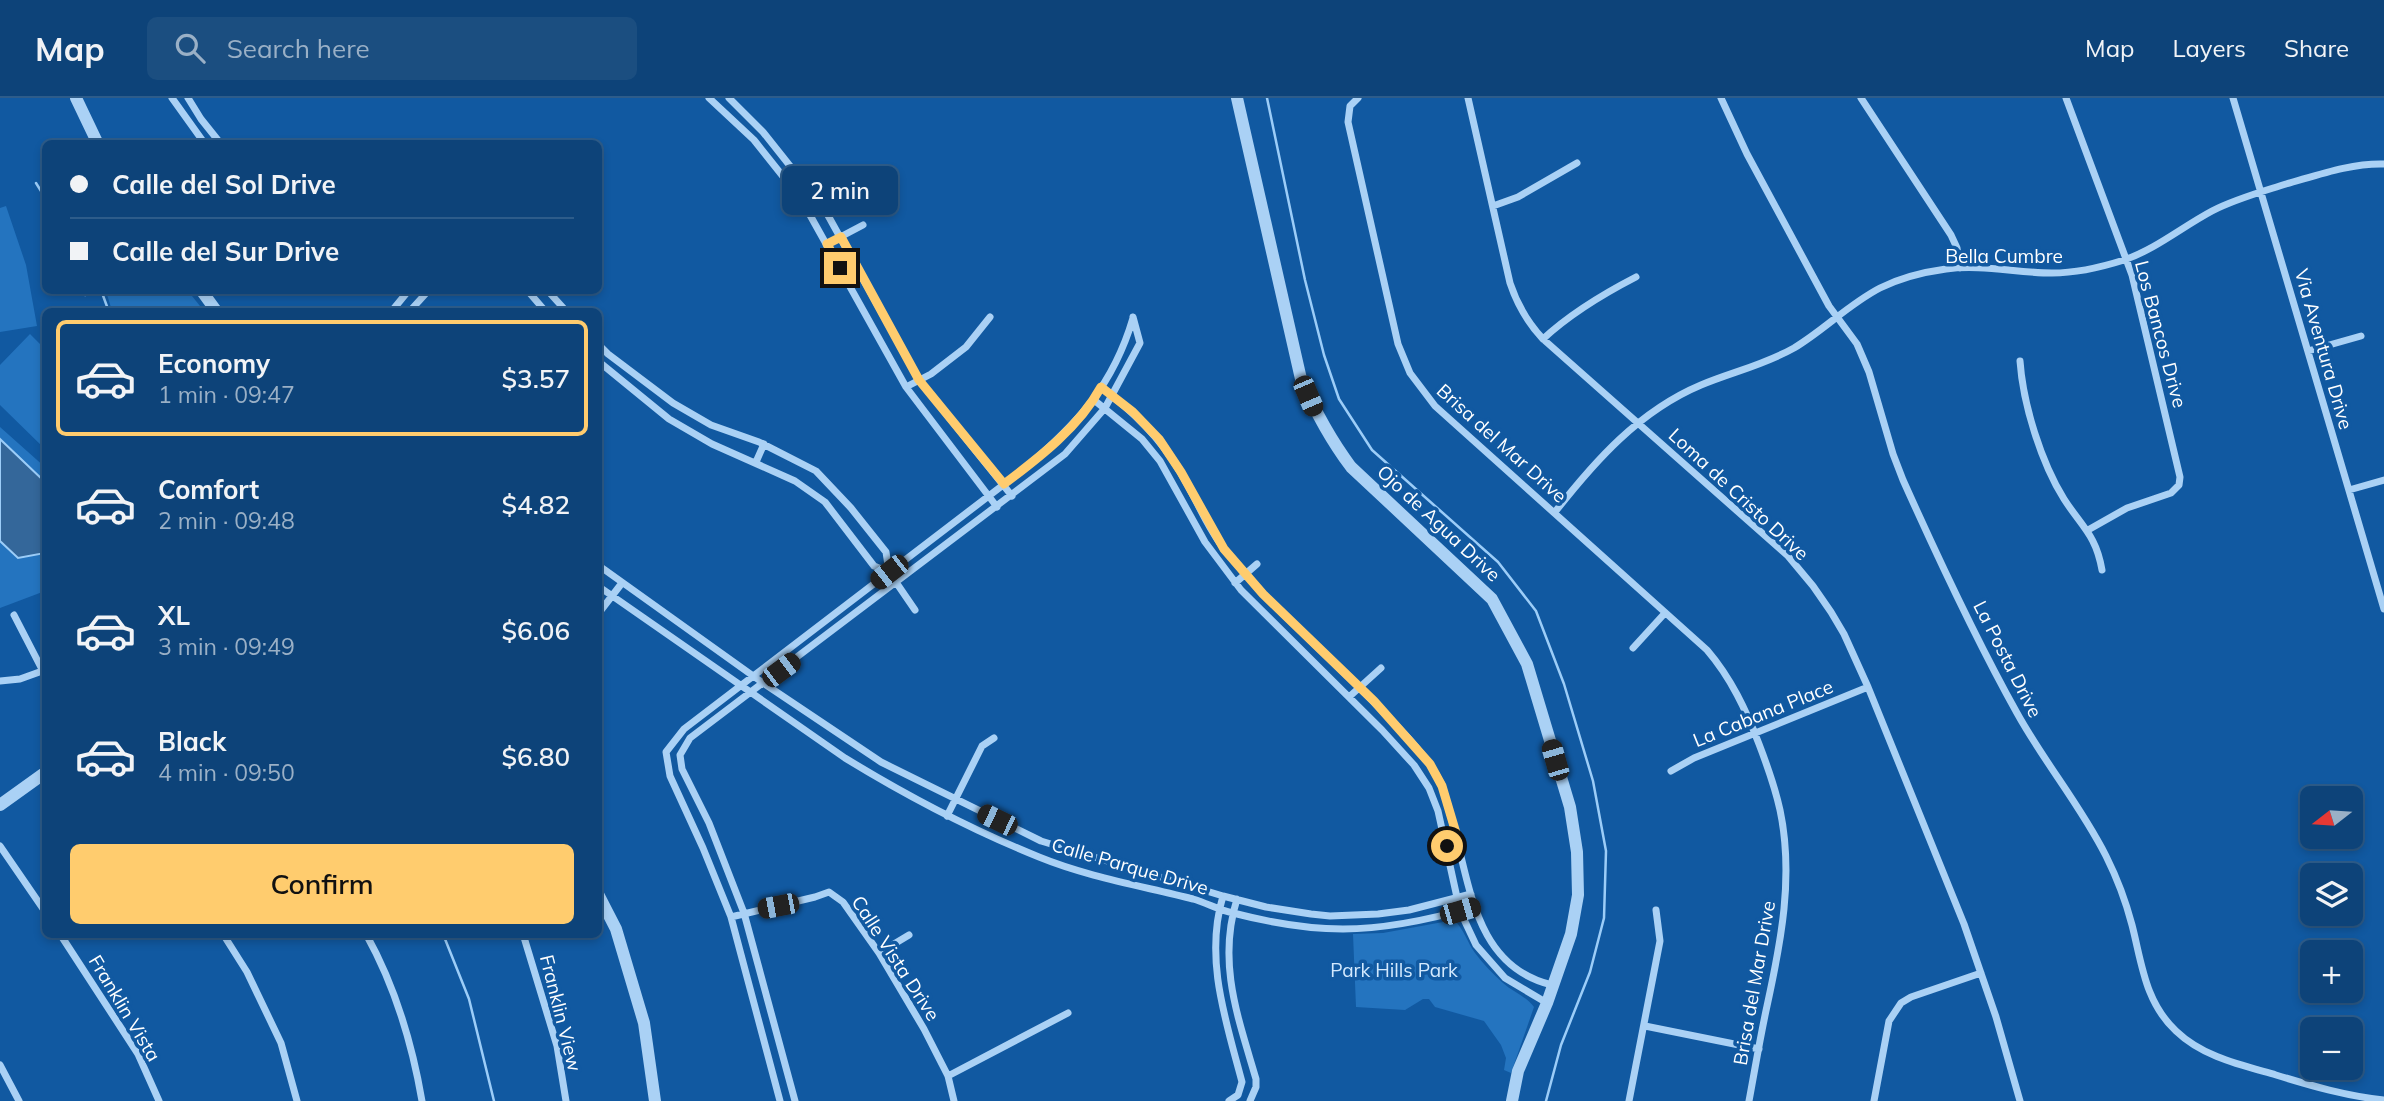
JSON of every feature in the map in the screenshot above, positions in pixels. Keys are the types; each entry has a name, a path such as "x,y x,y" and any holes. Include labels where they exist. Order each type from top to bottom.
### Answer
{"street":[{"path":"76,98 97,140"},
{"path":"172,98 202,140"},
{"path":"188,98 219,140"},
{"path":"709,98 754,140 801,199 906,387 997,507"},
{"path":"729,98 763,132 825,210 919,380 1012,496"},
{"name":"Ojo de Agua Drive","path":"1237,98 1301,379 1316,414 1351,467 1492,599 1527,664 1570,807 1577,852 1578,895 1571,934 1518,1071 1512,1101"},
{"name":"Brisa del Mar Drive","path":"1357,98 1350,106 1348,122 1398,344 1405,364 1435,406 1699,642 1715,659 1744,708 1754,733 1780,809 1786,870 1780,942 1749,1101"},
{"name":"Loma de Cristo Drive","path":"1468,98 1515,298 1525,316 1544,339 1788,556 1813,586 1844,635 1964,924 2020,1101"},
{"name":"La Posta Drive","path":"1721,98 1747,154 1829,306 1857,344 1903,480 1990,663 2035,744 2106,857 2118,882 2132,925 2148,992 2166,1021 2191,1044 2229,1061 2329,1092 2384,1100"},
{"path":"1861,98 1951,235 1957,248 1960,268"},
{"name":"Los Bancos Drive","path":"2066,98 2126,259 2143,318 2180,481 2171,492 2127,508 2088,530"},
{"name":"Via Aventura Drive","path":"2233,98 2384,609"},
{"path":"754,140 763,132"},
{"path":"1493,206 1518,197 1577,163"},
{"name":"Bella Cumbre","path":"1555,512 1593,467 1637,422 1692,389 1783,354 1884,286 1916,275 1960,268 2053,273 2091,268 2126,259 2156,246 2216,209 2261,192 2351,167 2384,164"},
{"path":"827,244 863,225"},
{"path":"1544,339 1589,304 1636,277"},
{"path":"204,294 215,308"},
{"path":"394,308 407,294"},
{"path":"413,308 425,294"},
{"path":"530,294 543,308"},
{"path":"551,294 563,308"},
{"path":"906,387 931,374 966,347 990,317"},
{"path":"780,1101 731,917 670,776 666,752 684,729 1063,436 1094,400 1124,348 1133,317 1140,343 1105,408 1065,454 690,738 680,755 682,769 709,823 744,913 795,1101"},
{"path":"2308,351 2361,336"},
{"path":"602,348 673,403 711,425 764,444 816,471 851,508 886,552 889,572 915,610"},
{"path":"602,359 608,354"},
{"path":"2020,361 2027,402 2045,460 2064,499 2088,530 2096,546 2102,570"},
{"path":"602,363 669,419 712,444 795,481 825,502 874,566 889,572"},
{"path":"1101,387 1133,412 1159,439 1218,540 1263,594 1359,686 1430,764 1442,786 1474,907 1491,943 1525,975 1552,985"},
{"path":"1094,400 1142,439 1160,461 1205,542 1235,583 1414,765 1429,788 1438,811 1460,911 1476,945 1493,966 1517,986 1546,1003"},
{"path":"756,462 764,444"},
{"path":"2349,490 2384,480"},
{"path":"1183,500 1193,495"},
{"path":"1235,583 1256,564"},
{"name":"Calle Parque Drive","path":"602,568 754,677 881,762 1041,841 1223,896 1311,914 1378,914 1409,910 1471,894"},
{"path":"602,609 622,583"},
{"name":"Calle Parque Drive","path":"602,589 698,653 845,758 884,782 947,816 1040,858 1233,913 1310,927 1346,929 1406,924 1474,907"},
{"path":"1633,648 1665,613"},
{"path":"14,615 42,666"},
{"path":"810,633 818,642"},
{"path":"698,653 706,642"},
{"path":"1349,697 1381,668"},
{"path":"0,681 42,673"},
{"name":"La Cabana Place","path":"1671,771 1694,758 1867,687"},
{"path":"947,816 982,747 994,738"},
{"path":"845,758 855,745"},
{"path":"666,752 680,755"},
{"path":"0,805 42,775"},
{"path":"1447,846 1459,843"},
{"path":"0,846 42,907"},
{"path":"1087,872 1092,856"},
{"name":"Calle Vista Drive","path":"731,917 829,892 843,902 924,1029 948,1076 954,1101"},
{"path":"1223,896 1214,951 1220,999 1242,1082 1240,1093 1229,1101"},
{"path":"1237,899 1227,947 1233,996 1256,1079 1252,1099 1240,1093"},
{"path":"602,902 616,929 645,1023 655,1101"},
{"path":"1629,1101 1660,941 1656,910"},
{"path":"1310,927 1311,914"},
{"path":"1378,914 1381,927"},
{"path":"878,953 909,935"},
{"name":"Franklin Vista","path":"63,938 138,1054 159,1101"},
{"path":"226,938 247,972 281,1043 297,1101"},
{"path":"368,938 399,1004 416,1066 422,1101"},
{"name":"Franklin View","path":"524,938 557,1046 566,1101"},
{"path":"1874,1101 1889,1021 1895,1010 1911,997 1981,973"},
{"path":"1220,999 1233,996"},
{"path":"948,1076 1068,1013"},
{"path":"1645,1026 1759,1049"},
{"path":"766,1047 780,1044"},
{"path":"0,1065 19,1101"}],"green space":[{"path":"6,206 26,265 37,326 0,332 0,208"},
{"path":"107,294 190,294 202,308 111,308"},
{"path":"30,334 42,346 42,446 0,405 0,365"},
{"path":"0,427 42,464 42,592 0,608"},
{"name":"Park Hills Park","path":"1454,920 1485,965 1534,1007 1511,1073 1504,1070 1506,1058 1501,1045 1484,1021 1435,1007 1429,999 1423,999 1405,1010 1356,1007 1353,934 1383,933"}],"shaded area":[{"path":"0,439 42,479 42,554 18,558 0,541"}],"waterway":[{"path":"1267,98 1305,280 1324,355 1339,399 1372,450 1498,562 1536,611 1564,684 1593,781 1606,851 1604,918 1590,972 1561,1045 1546,1101"},
{"path":"36,183 42,193"},
{"path":"102,294 108,308"},
{"path":"445,938 469,999 494,1101"}],"route":[{"path":"840,268 827,244 841,237 919,380 1004,484 1063,436 1094,400 1101,387 1133,412 1159,439 1181,472 1224,549 1263,594 1374,701 1430,764 1442,786 1459,843 1447,846"}]}
